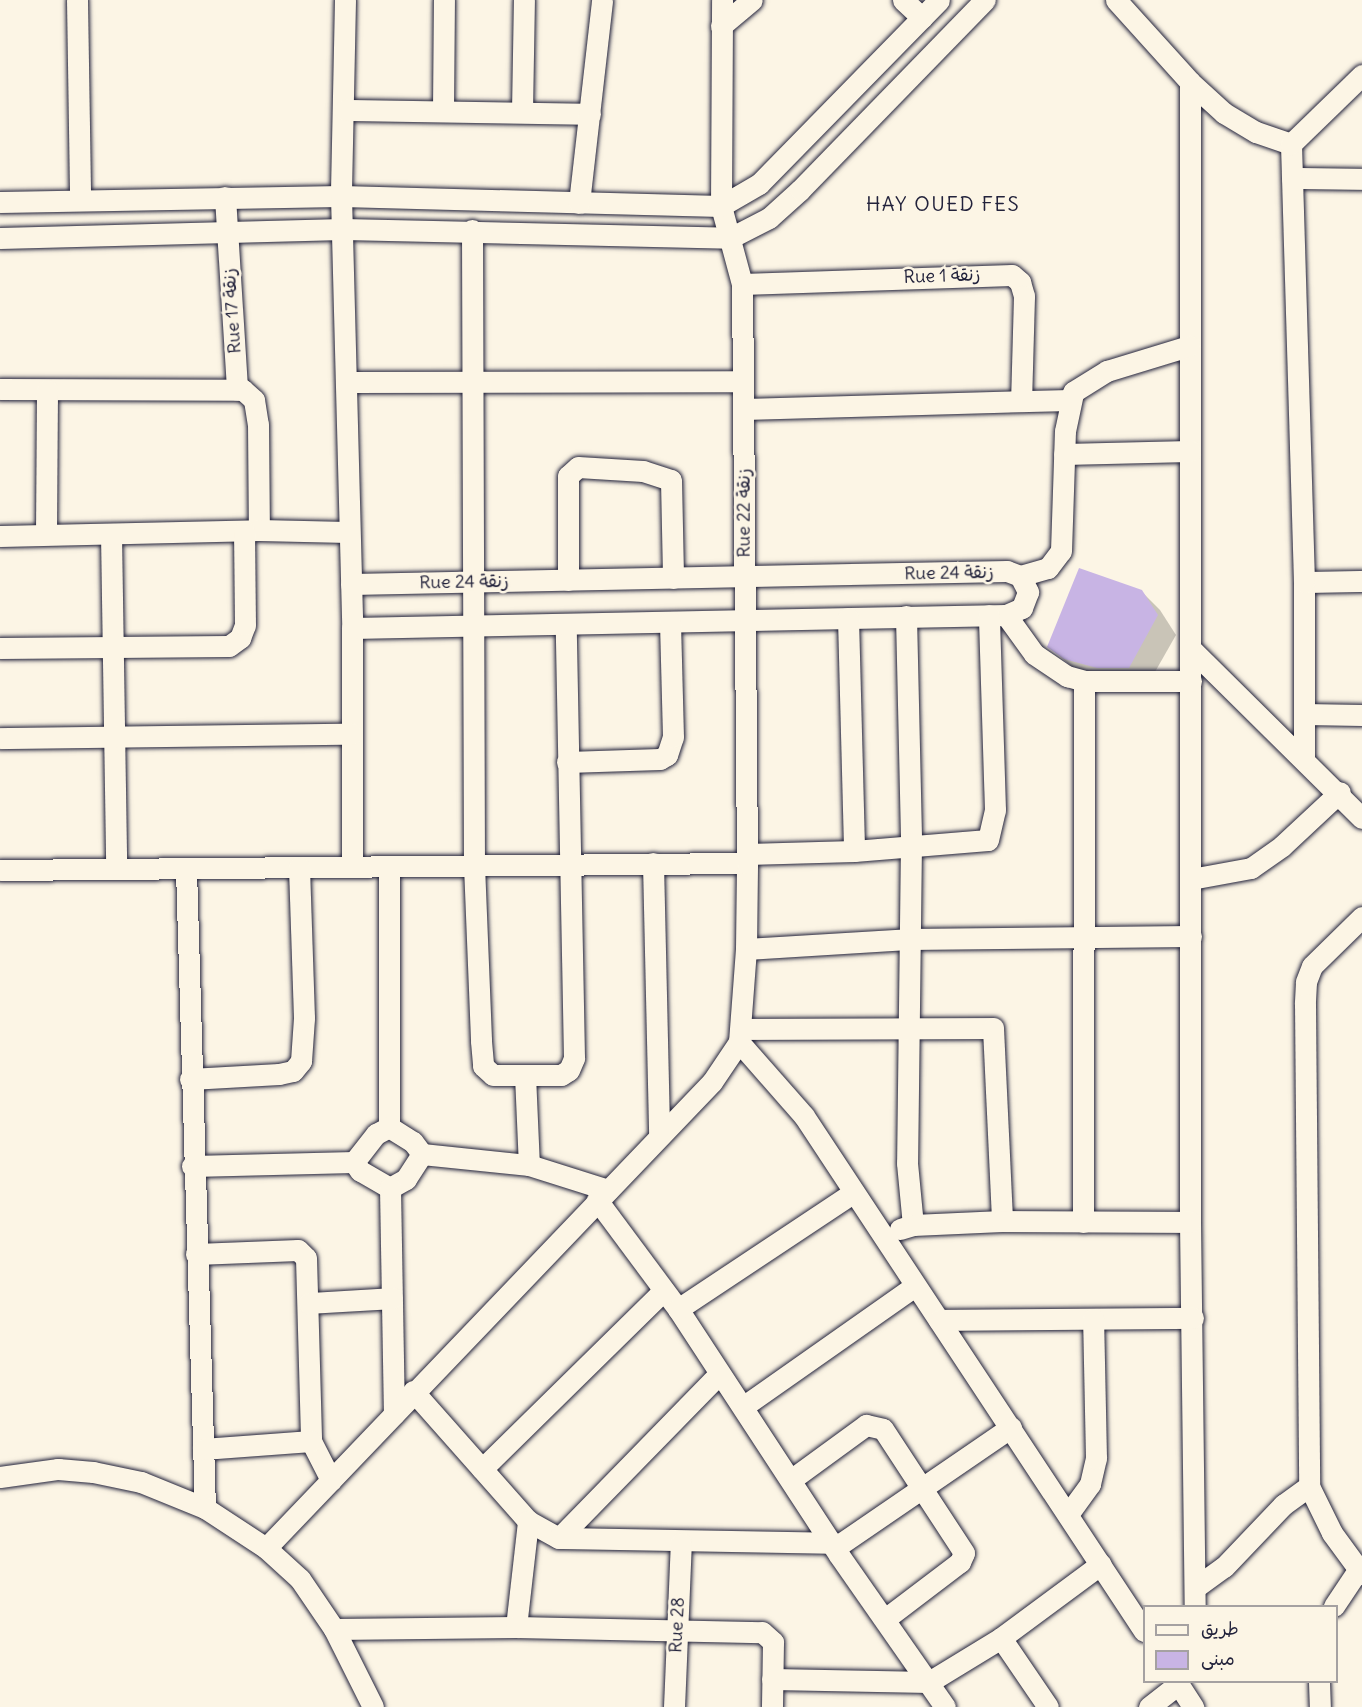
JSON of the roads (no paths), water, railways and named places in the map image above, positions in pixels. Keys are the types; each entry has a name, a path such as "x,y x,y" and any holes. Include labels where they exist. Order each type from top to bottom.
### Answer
{"street":[{"path":"77,0 80,200"},
{"path":"345,0 345,110 341,196 352,628 352,867"},
{"path":"443,110 444,0"},
{"path":"522,111 524,0"},
{"path":"579,203 602,0"},
{"name":"Rue 22 زنقة","path":"722,0 721,206 742,284 743,620 747,859 746,949 740,1035"},
{"path":"722,26 752,0"},
{"path":"903,0 922,18"},
{"path":"0,202 341,196 721,206 759,184 939,0"},
{"path":"0,238 343,229 472,230 730,238 769,218 800,190 985,0"},
{"path":"1116,0 1190,82 1239,124 1291,144"},
{"path":"1304,758 1304,582 1291,144 1362,75"},
{"path":"1190,82 1192,650 1190,1222 1196,1597"},
{"path":"345,110 522,111 590,114"},
{"path":"1292,178 1362,179"},
{"name":"Rue 17 زنقة","path":"0,648 211,649 229,646 240,638 245,625 258,424 254,400 240,390 225,197"},
{"path":"472,230 475,582 474,865 483,1066 494,1075 561,1075 569,1070 574,1058 568,864 566,624"},
{"name":"Rue 1 زنقة","path":"742,284 1012,275 1020,282 1024,296 1021,400"},
{"path":"1020,576 1048,568 1061,551 1064,454 1070,400 1081,384 1092,377 1137,359 1190,346"},
{"path":"347,382 743,381"},
{"path":"0,389 240,390"},
{"path":"46,390 46,534"},
{"path":"744,409 1070,400"},
{"path":"1064,454 1190,451"},
{"path":"568,580 568,476 578,467 643,471 670,480 673,578"},
{"path":"0,536 251,530 348,532"},
{"path":"111,534 116,737 116,869"},
{"name":"Rue 24 زنقة","path":"351,584 1007,571 1020,576 1028,592 1022,608 997,615"},
{"path":"1304,582 1362,581"},
{"path":"352,628 997,615 1034,654 1067,676 1084,681 1191,681"},
{"path":"0,870 653,863 747,859 854,851 911,843 975,843 988,840 993,829 997,615"},
{"path":"906,616 911,843 907,1163 913,1225"},
{"path":"848,618 854,851"},
{"path":"567,762 660,759 667,755 673,737 670,622"},
{"path":"1192,650 1261,722 1340,792 1362,818"},
{"path":"1083,1222 1084,681"},
{"path":"1304,714 1362,715"},
{"path":"0,738 352,734"},
{"path":"1191,879 1251,868 1282,846 1340,792"},
{"path":"653,863 659,1136"},
{"path":"389,866 389,1127"},
{"path":"189,1079 279,1074 292,1071 301,1061 304,1018 299,867"},
{"path":"186,868 189,1079 205,1508"},
{"path":"1335,1605 1360,1572 1332,1533 1309,1486 1306,982 1317,960 1362,917"},
{"path":"746,949 909,939 1191,936"},
{"path":"740,1035 908,1028 988,1027 995,1031 1002,1221"},
{"path":"266,1548 394,1414 413,1391 723,1070 740,1035"},
{"path":"740,1035 804,1116 915,1286 1069,1513 1143,1629"},
{"path":"525,1075 529,1165"},
{"path":"389,1127 413,1142 422,1154 529,1165 603,1195 719,1374 744,1406 834,1545 945,1707"},
{"path":"354,1162 376,1134 389,1127"},
{"path":"390,1188 406,1179 422,1154"},
{"path":"192,1166 354,1162 366,1175 390,1188"},
{"path":"390,1188 394,1414"},
{"path":"678,1309 855,1192"},
{"path":"882,1236 913,1225 1002,1221 1190,1222"},
{"path":"196,1254 298,1250 306,1258 311,1441 331,1480"},
{"path":"744,1406 915,1286"},
{"path":"482,1469 664,1290"},
{"path":"309,1303 392,1298"},
{"path":"1069,1513 1090,1484 1096,1458 1093,1318"},
{"path":"939,1320 1193,1318"},
{"path":"559,1538 719,1374"},
{"path":"413,1391 528,1521 559,1538 681,1543 834,1545 1011,1427"},
{"path":"792,1479 858,1430 874,1424 884,1429 921,1489 962,1547 963,1559 885,1619"},
{"path":"203,1449 311,1441"},
{"path":"0,1477 58,1469 93,1472 141,1482 205,1508 266,1548 308,1588 334,1629 374,1707"},
{"path":"1196,1597 1283,1505 1309,1486"},
{"path":"516,1627 528,1521"},
{"name":"Rue 28","path":"674,1707 681,1543"},
{"path":"772,1679 929,1682 1001,1638 1101,1564"},
{"path":"334,1629 516,1627 677,1629 767,1633 773,1642 772,1707"},
{"path":"1001,1638 1048,1707"},
{"path":"1149,1707 1182,1683"},
{"path":"1183,1683 1193,1707"},
{"path":"1319,1683 1320,1707"}],"district":[{"name":"HAY OUED FES","path":"943,203"}]}
